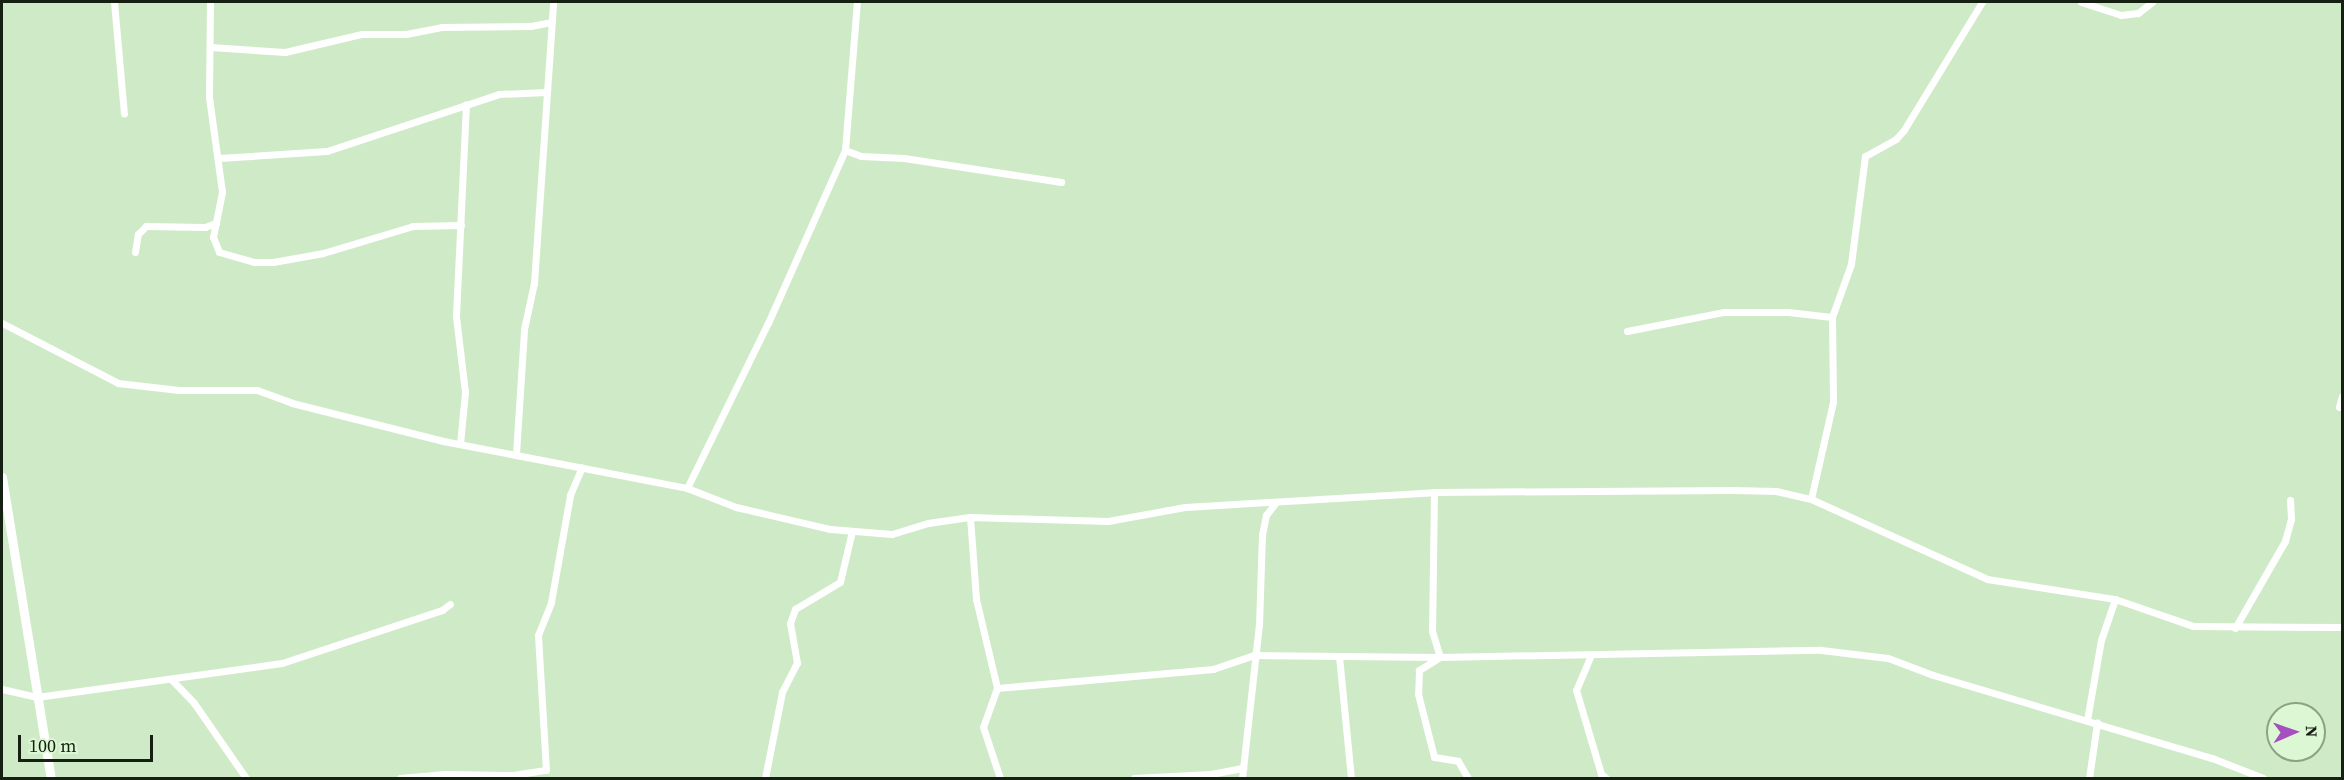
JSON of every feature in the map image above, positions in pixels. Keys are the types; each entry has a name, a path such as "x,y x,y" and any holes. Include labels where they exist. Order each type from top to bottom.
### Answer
{"street":[{"path":"114,2 124,114"},
{"path":"210,2 210,116 219,158 222,201 213,237"},
{"path":"516,454 524,329 534,283 553,2"},
{"path":"687,488 768,323 845,150 857,2"},
{"path":"1811,499 1832,414 1832,317 1851,264 1865,156 1873,148 1896,139 1904,129 1982,2"},
{"path":"2081,2 2121,15 2138,13 2152,2"},
{"path":"210,47 285,52 362,34 399,35 441,27 531,26 550,22"},
{"path":"219,158 327,151 466,104 506,93 546,92"},
{"path":"460,444 465,392 456,316 466,104"},
{"path":"845,150 861,156 915,159 1061,182"},
{"path":"135,252 138,234 146,226 205,227 216,223"},
{"path":"205,227 213,237 219,252 254,262 273,262 323,253 413,226 461,225"},
{"path":"1628,331 1724,312 1788,312 1832,317"},
{"path":"2,323 118,383 179,390 257,390 292,403 460,444 687,488 736,507 852,531 892,534 928,523 970,517 1108,520 1185,507 1434,492 1776,491 1811,499 1987,579 2115,599 2193,626 2343,627"},
{"path":"2339,407 2343,396"},
{"path":"402,778 445,774 513,775 546,770 538,635 551,602 570,495 582,467"},
{"path":"2,477 51,778"},
{"path":"1434,492 1432,631 1440,657"},
{"path":"2235,628 2284,541 2291,519 2290,500"},
{"path":"1242,778 1266,515 1276,502"},
{"path":"1258,503 1266,515"},
{"path":"970,517 976,599 997,688 983,727 1000,778"},
{"path":"765,778 782,692 797,663 790,622 795,609 840,582 852,531"},
{"path":"2086,720 2101,640 2115,599"},
{"path":"2,689 37,697 282,663 442,610 450,604"},
{"path":"997,688 1213,669 1254,655 1440,657 1821,650 1888,658 1933,675 2212,758 2263,778"},
{"path":"1591,655 1576,690 1601,774 1606,778"},
{"path":"1339,656 1351,778"},
{"path":"1440,657 1419,670 1418,694 1426,730 1434,757 1458,761 1468,778"},
{"path":"171,679 194,703 246,778"},
{"path":"2089,778 2097,723"},
{"path":"1134,778 1211,774 1244,768"}]}
